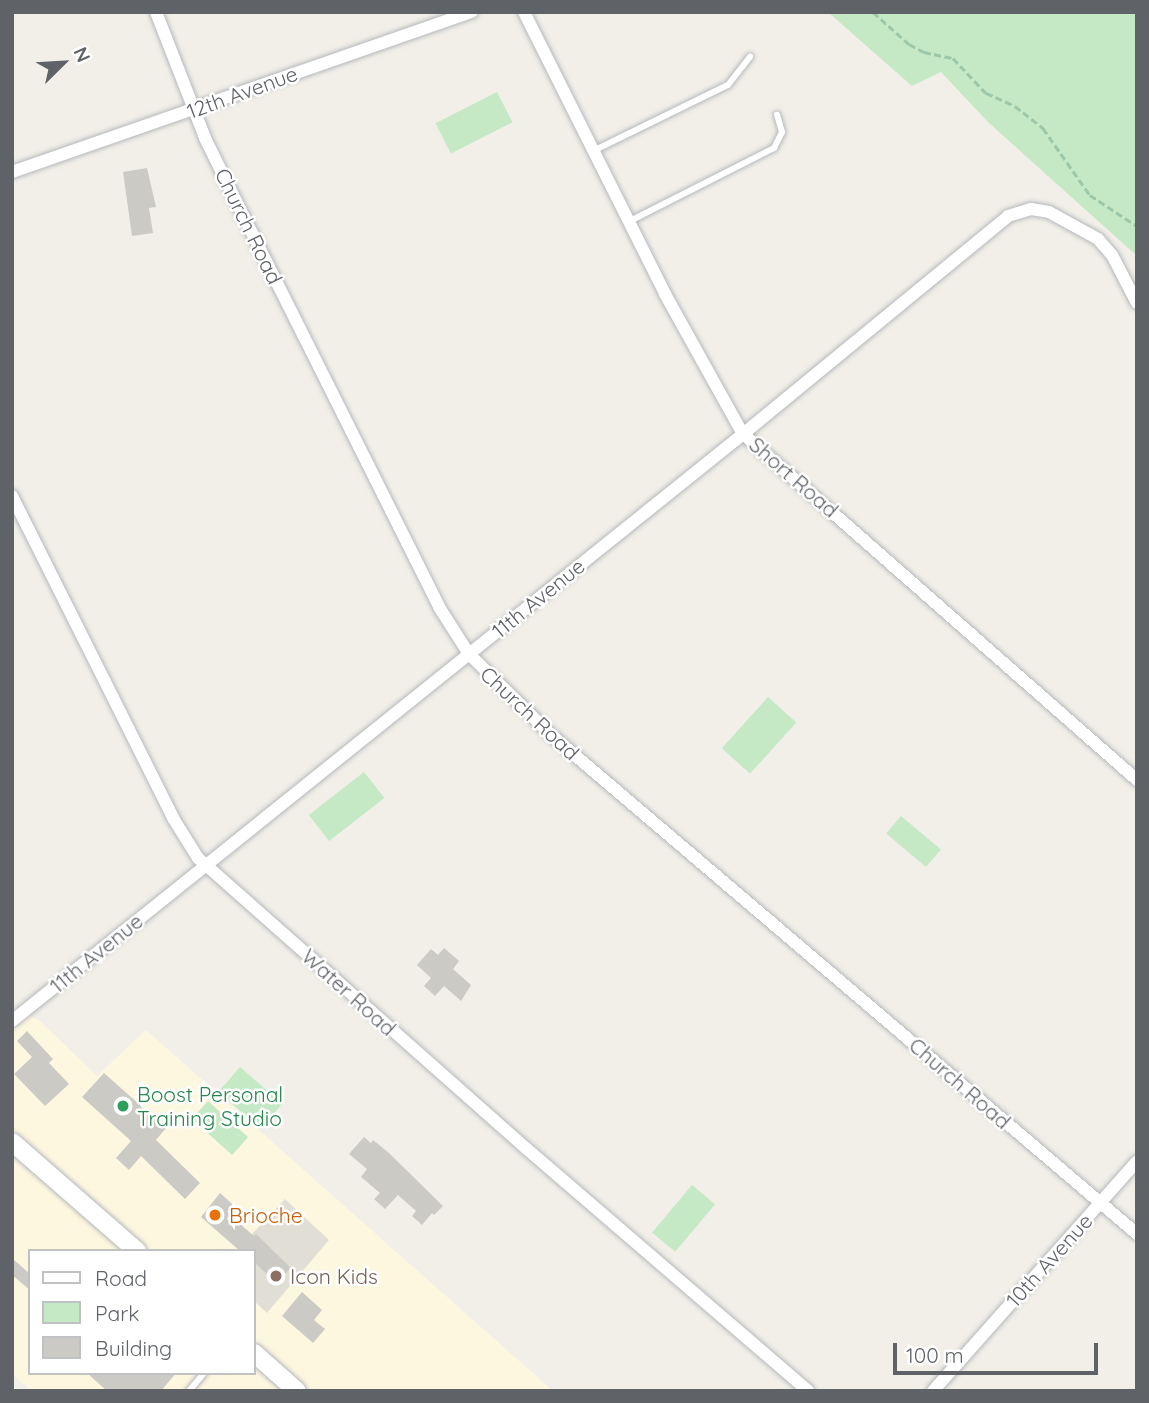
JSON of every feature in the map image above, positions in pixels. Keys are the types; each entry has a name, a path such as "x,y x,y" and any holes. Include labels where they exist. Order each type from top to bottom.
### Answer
{"main road":[{"path":"12,1142 135,1249"},
{"path":"256,1355 297,1391"}],"street":[{"name":"Church Road","path":"156,12 194,109 227,183 439,607 469,654 550,734 1137,1234"},
{"name":"12th Avenue","path":"12,172 472,12"},
{"name":"Short Road","path":"524,12 628,222 743,434 1137,780"},
{"name":"11th Avenue","path":"12,1021 743,434 1008,216 1023,210 1038,210 1074,225 1108,249 1137,303"},
{"name":"Water Road","path":"12,496 173,818 193,850 527,1149 808,1391"},
{"name":"10th Avenue","path":"933,1391 1137,1161"}],"lane":[{"path":"592,152 728,85 750,57"},
{"path":"628,222 774,148 782,132 777,115"},
{"path":"189,1391 203,1375"}],"path":[{"path":"873,12 909,44 924,52 953,58 986,93 1015,106 1043,128 1090,195 1137,226"}],"shaded area":[{"path":"12,1005 40,1021 97,1076 146,1030 553,1391 32,1391 12,1374"},
{"name":"Icon Kids","path":"285,1199 329,1240 267,1313 256,1303 256,1249 238,1249"}],"green space":[{"path":"828,12 1137,12 1137,256 988,122 941,72 912,86"},
{"path":"497,92 512,122 451,154 436,123"},
{"path":"768,697 796,722 750,774 722,748"},
{"path":"364,772 384,798 329,841 309,815"},
{"path":"901,816 941,849 926,867 886,834"},
{"path":"240,1067 282,1104 261,1129 218,1092"},
{"path":"208,1101 248,1137 232,1155 192,1119"},
{"path":"692,1185 715,1204 675,1252 652,1232"}],"building":[{"path":"147,168 156,207 149,208 153,233 132,236 123,172"},
{"path":"444,948 459,961 453,969 471,985 461,1001 444,986 435,996 424,986 431,978 417,965 431,949 438,955"},
{"path":"27,1031 53,1059 49,1063 69,1084 45,1106 14,1074 32,1057 17,1041"},
{"path":"104,1073 166,1128 156,1140 200,1183 185,1199 141,1156 129,1170 116,1158 131,1141 82,1097"},
{"path":"364,1137 371,1143 373,1140 389,1153 443,1206 434,1215 432,1213 422,1225 412,1216 416,1211 398,1195 385,1209 374,1199 380,1193 361,1177 367,1169 349,1154"},
{"path":"220,1193 238,1209 232,1217 254,1236 256,1234 291,1268 276,1283 256,1264 256,1249 238,1249 201,1217"},
{"path":"12,1258 28,1272 28,1288 12,1275"},
{"path":"302,1292 322,1310 314,1320 325,1329 313,1343 282,1316"},
{"path":"89,1375 174,1375 161,1391 107,1391"}],"place":[{"name":"Boost Personal Training Studio","path":"123,1106"},
{"name":"Brioche","path":"215,1215"},
{"name":"Icon Kids","path":"276,1276"}]}
